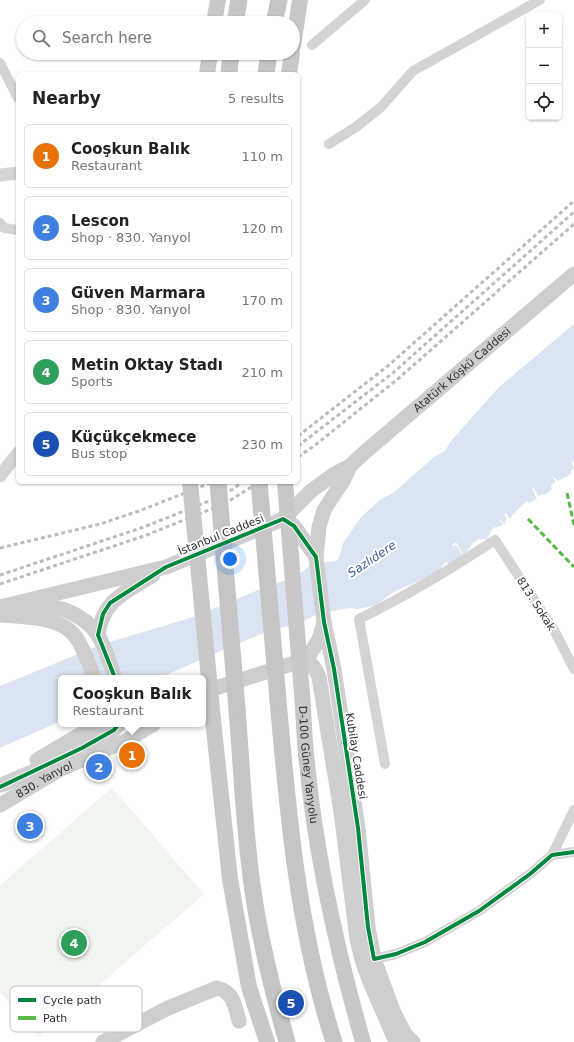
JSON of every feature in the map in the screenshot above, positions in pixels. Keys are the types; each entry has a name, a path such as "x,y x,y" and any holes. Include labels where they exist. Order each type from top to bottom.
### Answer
{"highway":[{"path":"236,16 239,0"},
{"path":"276,16 279,0"},
{"path":"228,72 230,60"},
{"path":"266,72 268,60"},
{"path":"218,484 247,842 253,890 268,966 287,1042"},
{"path":"259,484 290,832 298,888 316,978 334,1042"},
{"path":"327,1020 344,1042"}],"main road":[{"path":"215,16 218,0"},
{"path":"298,16 300,0"},
{"path":"206,72 209,60"},
{"path":"289,72 291,60"},
{"name":"Atatürk Köşkü Caddesi","path":"350,466 370,447 574,274"},
{"path":"316,557 294,526 283,519 310,491 333,475 350,466"},
{"name":"Kubilay Caddesi","path":"350,466 343,482 324,510 319,527 316,557 324,622 334,669 358,828 368,927 374,959 394,1014 405,1034 412,1042"},
{"path":"190,484 230,878 249,987 267,1042"},
{"name":"D-100 Güney Yanyolu","path":"285,484 306,763 324,885 346,979 363,1042"},
{"name":"İstanbul Caddesi","path":"0,608 166,567 283,519"},
{"path":"98,635 103,614 110,603 166,567"},
{"path":"0,608 40,605 54,606 80,618 98,635 115,675"},
{"path":"0,615 54,623 70,630 80,644 93,675"},
{"path":"206,691 307,659 319,639 324,622"},
{"path":"307,659 315,668 318,677 341,812 357,939 362,960 396,1042"},
{"path":"1,786 38,759 93,727"},
{"path":"1,786 82,748 114,730 116,727"},
{"name":"830. Yanyol","path":"0,805 59,770 127,740 149,727"},
{"path":"142,1022 168,1008 217,988 224,990 232,996 239,1021"},
{"path":"103,1042 122,1032"}],"street":[{"path":"312,45 365,0"},
{"path":"329,144 356,128 381,107 413,71 540,0"},
{"path":"0,63 16,94"},
{"path":"0,175 16,173"},
{"path":"1,228 16,230"},
{"path":"0,476 16,456"},
{"name":"813. Sokak","path":"385,764 359,619 451,569 495,540 554,630 574,669"},
{"path":"374,959 396,954 425,942 479,911 530,874 552,855 574,810"},
{"path":"552,855 574,852"}],"shaded area":[{"path":"112,788 204,894 98,986 10,986 10,1004 0,992 0,885"},
{"path":"35,1032 45,1032 39,1037"}],"water":[{"name":"Sazlıdere","path":"574,324 574,462 571,461 574,468 571,471 571,474 558,481 551,475 556,482 550,486 552,488 546,494 538,496 534,488 532,488 537,499 529,503 527,501 513,514 510,519 506,513 504,515 507,519 505,520 506,522 504,524 499,519 503,525 493,528 487,539 479,539 473,543 464,556 456,542 452,545 456,545 463,556 450,565 446,562 441,567 444,569 392,593 376,605 358,609 349,608 317,614 302,622 266,632 166,675 58,675 58,722 0,748 0,686 100,645 193,617 263,588 297,576 312,564 336,561 339,558 343,543 361,517 380,500 393,493 434,457 445,451 450,442 499,387"}],"railway":[{"path":"300,434 389,365 574,201"},
{"path":"300,444 394,372 574,212"},
{"path":"300,456 399,378 574,224"},
{"path":"0,548 100,524 139,511 208,484"},
{"path":"0,575 144,527 224,495 240,484"},
{"path":"0,584 147,535 226,503 256,484"}],"marked path":[{"path":"567,493 574,525"},
{"path":"528,519 574,567"}],"cycle path":[{"path":"114,675 98,635 103,614 110,603 166,567 283,519 294,526 316,557 324,622 334,669 358,828 368,927 374,959 396,954 425,942 479,911 530,874 552,855 574,852"},
{"path":"0,787 82,748 114,730 116,727"}],"place":[{"name":"Cooşkun Balık","path":"132,755"},
{"name":"Lescon","path":"99,767"},
{"name":"Güven Marmara","path":"30,826"},
{"name":"Metin Oktay Stadı","path":"74,943"},
{"name":"Küçükçekmece","path":"291,1003"}]}
